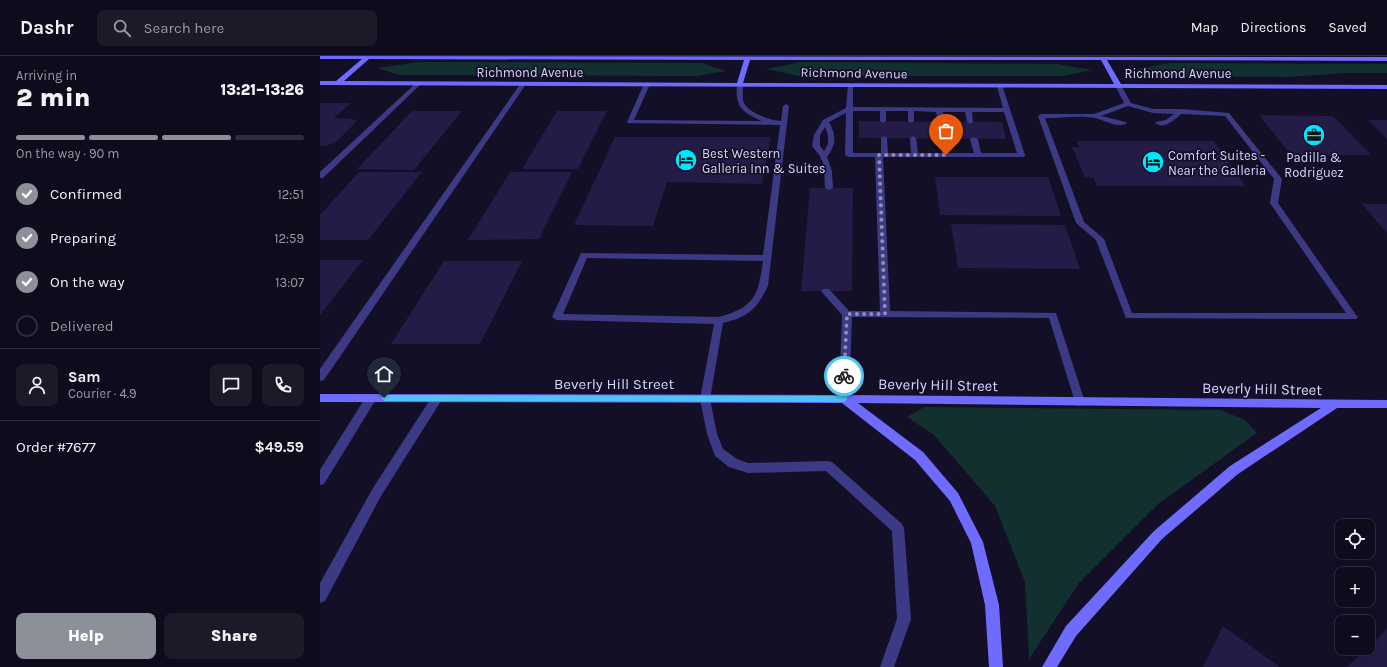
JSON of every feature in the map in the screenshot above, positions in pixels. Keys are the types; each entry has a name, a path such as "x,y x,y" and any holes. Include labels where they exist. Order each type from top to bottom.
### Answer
{"main road":[{"name":"Richmond Avenue","path":"320,57 1072,57 1103,59 1131,57 1387,59"},
{"path":"338,83 368,57"},
{"path":"740,84 747,58"},
{"path":"1103,59 1118,85"},
{"name":"Richmond Avenue","path":"320,83 1387,87"},
{"name":"Beverly Hill Street","path":"320,398 844,399 1387,404"},
{"path":"844,399 919,456 954,497 977,542 992,605 996,667"},
{"path":"1049,667 1071,631 1158,535 1234,470 1335,404"}],"lane":[{"path":"320,176 418,84"},
{"path":"320,377 523,84"},
{"path":"647,84 630,122 783,123"},
{"path":"740,84 738,98 741,106 748,112 772,123"},
{"path":"850,85 849,154 1021,155 1000,86"},
{"path":"1118,85 1128,104"},
{"path":"1128,104 1153,111 1181,111 1227,114 1278,179 1274,203 1352,317 1129,316 1100,239 1080,223 1041,116 1095,116 1128,104"},
{"path":"766,258 584,255 557,317 719,321 744,314 756,304 764,286 766,258 786,106"},
{"path":"829,188 830,172 824,155 816,146 817,135 825,121 849,109 1007,110"},
{"path":"883,109 883,121"},
{"path":"910,109 911,121"},
{"path":"939,110 941,121"},
{"path":"968,110 970,122"},
{"path":"1158,123 1168,122 1181,111"},
{"path":"1095,116 1110,122 1124,123"},
{"path":"824,155 831,147 833,134 825,121"},
{"path":"884,138 882,155 885,314"},
{"path":"913,138 915,155"},
{"path":"943,138 946,155"},
{"path":"974,138 978,155"},
{"path":"826,291 847,314 844,399"},
{"path":"847,314 1053,315 1080,402"},
{"path":"719,321 704,399 712,434 719,452 733,463 748,468 828,466 898,528 904,619 887,667"},
{"path":"320,480 371,398"},
{"path":"320,596 376,492 437,398"}],"green space":[{"path":"420,62 702,63 726,71 696,76 399,75 377,68"},
{"path":"801,62 1058,64 1092,70 1064,76 799,76 766,69"},
{"path":"1170,63 1387,64 1387,73 1349,73 1288,77 1163,76 1131,70"},
{"path":"924,407 1221,410 1245,420 1257,433 1158,504 1079,583 1029,659 1025,582 995,506 934,435 907,417"}],"building":[{"path":"320,103 351,103 334,118 351,119 357,121 335,143 325,146 320,146"},
{"path":"412,111 462,111 414,170 357,169"},
{"path":"557,111 607,111 578,169 522,169"},
{"name":"Padilla & Rodriguez","path":"1259,115 1333,116 1371,155 1291,155"},
{"path":"1368,120 1387,120 1387,139"},
{"path":"859,121 1002,122 1006,139 859,138"},
{"name":"Best Western Galleria Inn & Suites","path":"615,137 771,137 762,184 667,182 653,226 574,225"},
{"name":"Comfort Suites - Near the Galleria","path":"1077,141 1214,141 1245,186 1097,186 1094,178 1085,177 1072,147 1079,147"},
{"path":"359,172 422,172 368,240 320,240 320,215"},
{"path":"510,172 572,172 539,239 468,240"},
{"path":"935,177 1048,177 1061,216 940,215"},
{"path":"810,188 853,188 852,291 801,291"},
{"path":"1362,204 1387,204 1387,233"},
{"path":"951,224 1065,225 1080,269 958,268"},
{"path":"320,260 363,260 320,315"},
{"path":"444,261 522,261 480,344 391,344"},
{"path":"1223,626 1280,667 1203,667"},
{"path":"1387,628 1387,667 1346,667 1360,655 1375,655 1375,641"}],"way so far":[{"path":"844,376 847,314 885,314 879,155 946,155"}],"place":[{"name":"Padilla & Rodriguez","path":"1314,135"},
{"name":"Best Western Galleria Inn & Suites","path":"686,160"},
{"name":"Comfort Suites - Near the Galleria","path":"1153,162"}],"route":[{"path":"384,398 844,399 844,376"}]}
